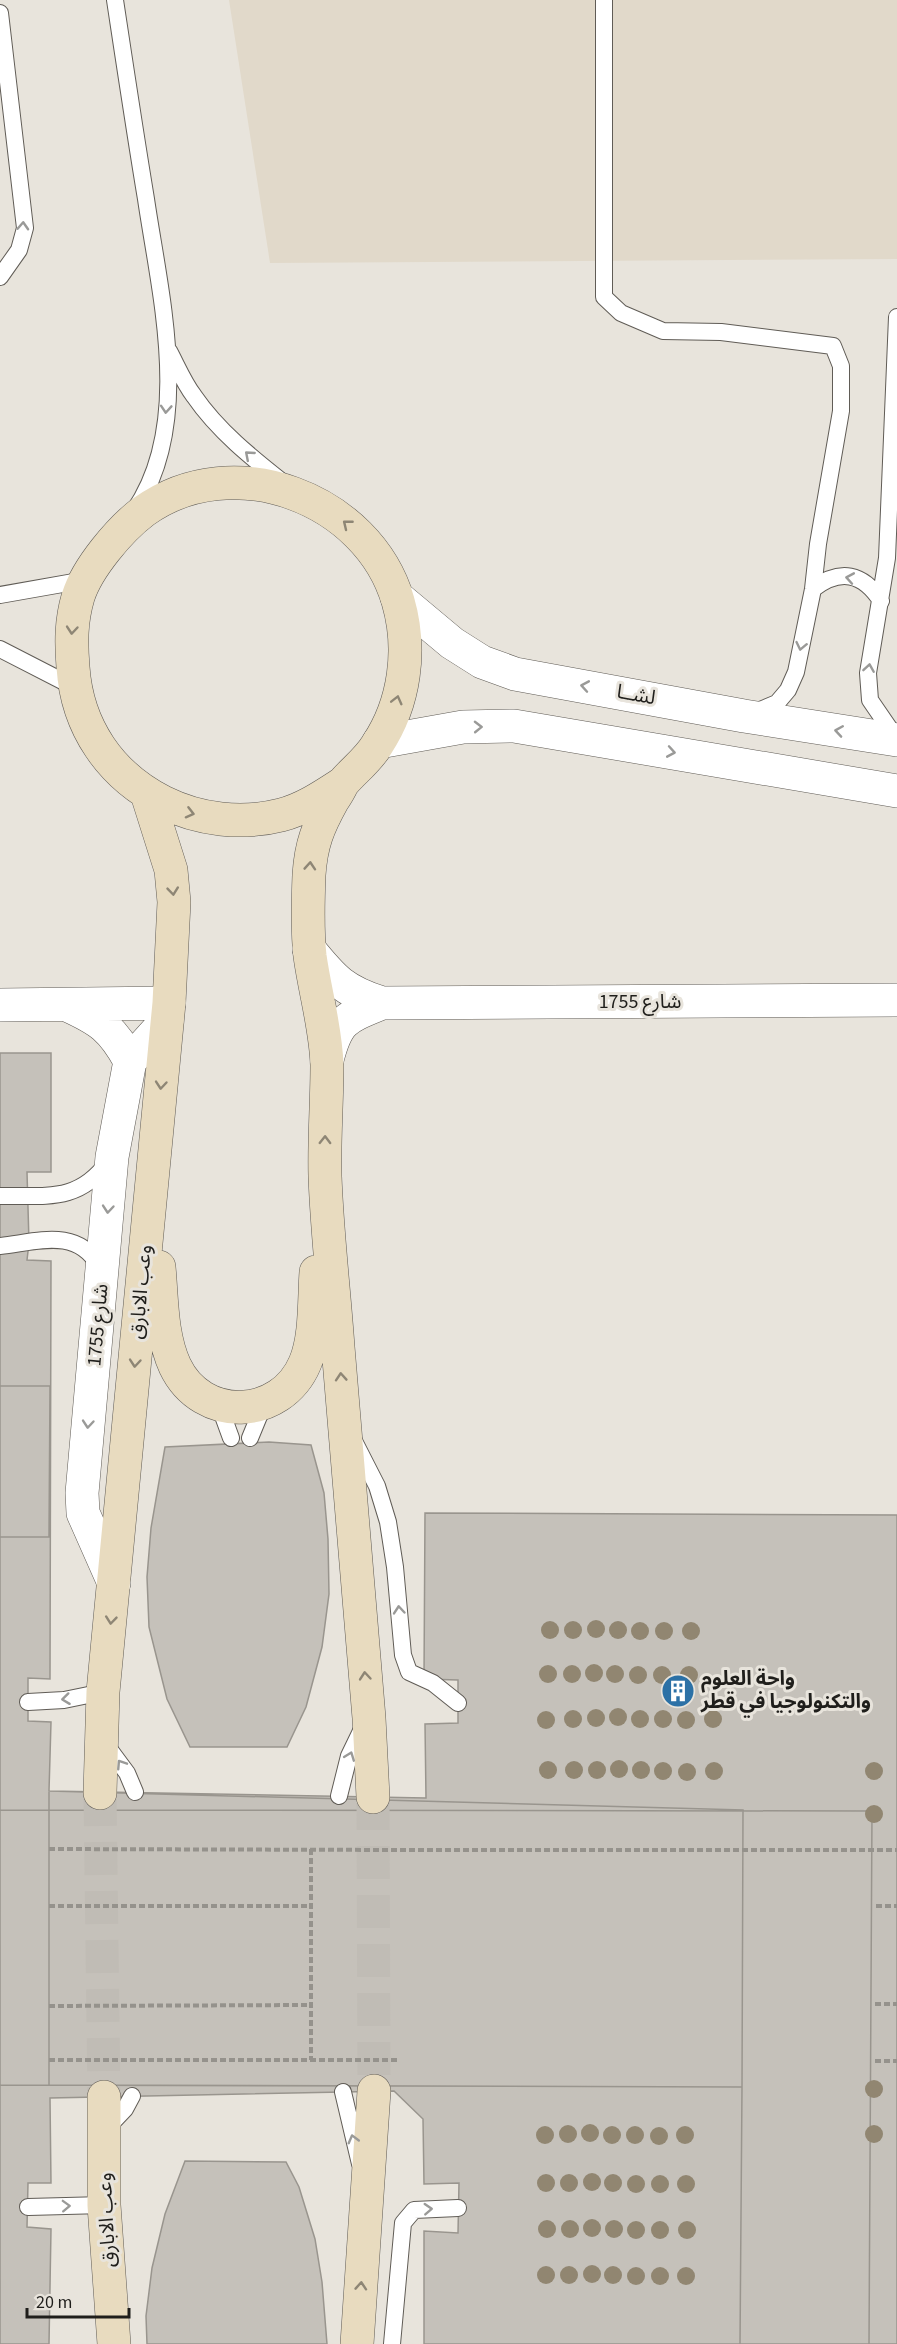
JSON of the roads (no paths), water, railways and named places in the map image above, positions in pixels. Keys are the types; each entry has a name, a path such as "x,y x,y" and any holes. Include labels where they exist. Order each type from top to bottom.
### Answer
{"street":[{"path":"220,483 257,483 294,492 328,509 357,532 381,562 397,597 405,633 404,671 396,708 379,742 357,771 314,802 281,814 247,820 213,819 178,810 147,794 118,770 94,741 79,706 74,687 70,632 79,594 120,531 149,507 183,491 220,483"},
{"name":"لشــا","path":"397,597 452,643 482,662 515,674 744,716 897,739"},
{"path":"379,742 463,727 514,726 897,791"},
{"path":"152,1178 167,1345 175,1367 188,1386 203,1398 219,1405 236,1407 264,1404 276,1399 293,1381 306,1362 310,1345 325,1174 327,1060 309,949 311,848 320,824 343,783"},
{"name":"وعب الابارق","path":"100,1793 103,1692 168,1011 174,902 171,870 147,794"},
{"name":"شارع 1755","path":"309,949 328,973 356,994 382,1003 897,1000"},
{"name":"شارع 1755","path":"327,1060 333,1035 342,1023 354,1014 382,1003"},
{"path":"0,1005 65,1004 168,1011"},
{"path":"65,1004 88,1014 109,1029 130,1061 168,1011"},
{"name":"شارع 1755","path":"114,1583 83,1513 82,1493 112,1157 130,1061"},
{"path":"325,1174 369,1718 373,1797"},
{"path":"357,2344 368,2185 358,2092"},
{"name":"وعب الابارق","path":"109,2335 104,2132 118,2096"}],"lane":[{"path":"115,0 168,350 166,412 158,461 141,501 120,531"},
{"path":"604,0 603,297 621,313 663,331 721,332 833,346 841,366 841,411 818,544 813,589 796,672 789,690 777,703 744,716"},
{"path":"0,13 2,46 25,228 19,250 0,277"},
{"path":"897,318 887,558 868,673 870,700 897,739"},
{"path":"168,350 193,395 207,414 240,447 294,492"},
{"path":"813,589 830,578 850,576 863,581 874,590 881,601"},
{"path":"0,595 86,580"},
{"path":"0,649 74,687"},
{"path":"0,1196 64,1194 83,1188 112,1157"},
{"path":"0,1246 48,1239 64,1241 82,1246 91,1252 102,1272"},
{"path":"250,1438 264,1404"},
{"path":"219,1405 231,1438"},
{"path":"344,1421 376,1486 388,1521 395,1567 403,1655 409,1672 433,1683 458,1703"},
{"path":"28,1702 64,1700 103,1692"},
{"path":"339,1796 349,1756 369,1718"},
{"path":"101,1740 116,1755 135,1792"},
{"path":"28,2207 104,2205"},
{"path":"392,2344 403,2223 414,2210 458,2208"}],"tunnel":[{"path":"100,1793 104,2097"},
{"path":"373,1797 374,2091"}],"place":[{"name":"واحة العلوم والتكنولوجيا في قطر","path":"678,1691"}]}
